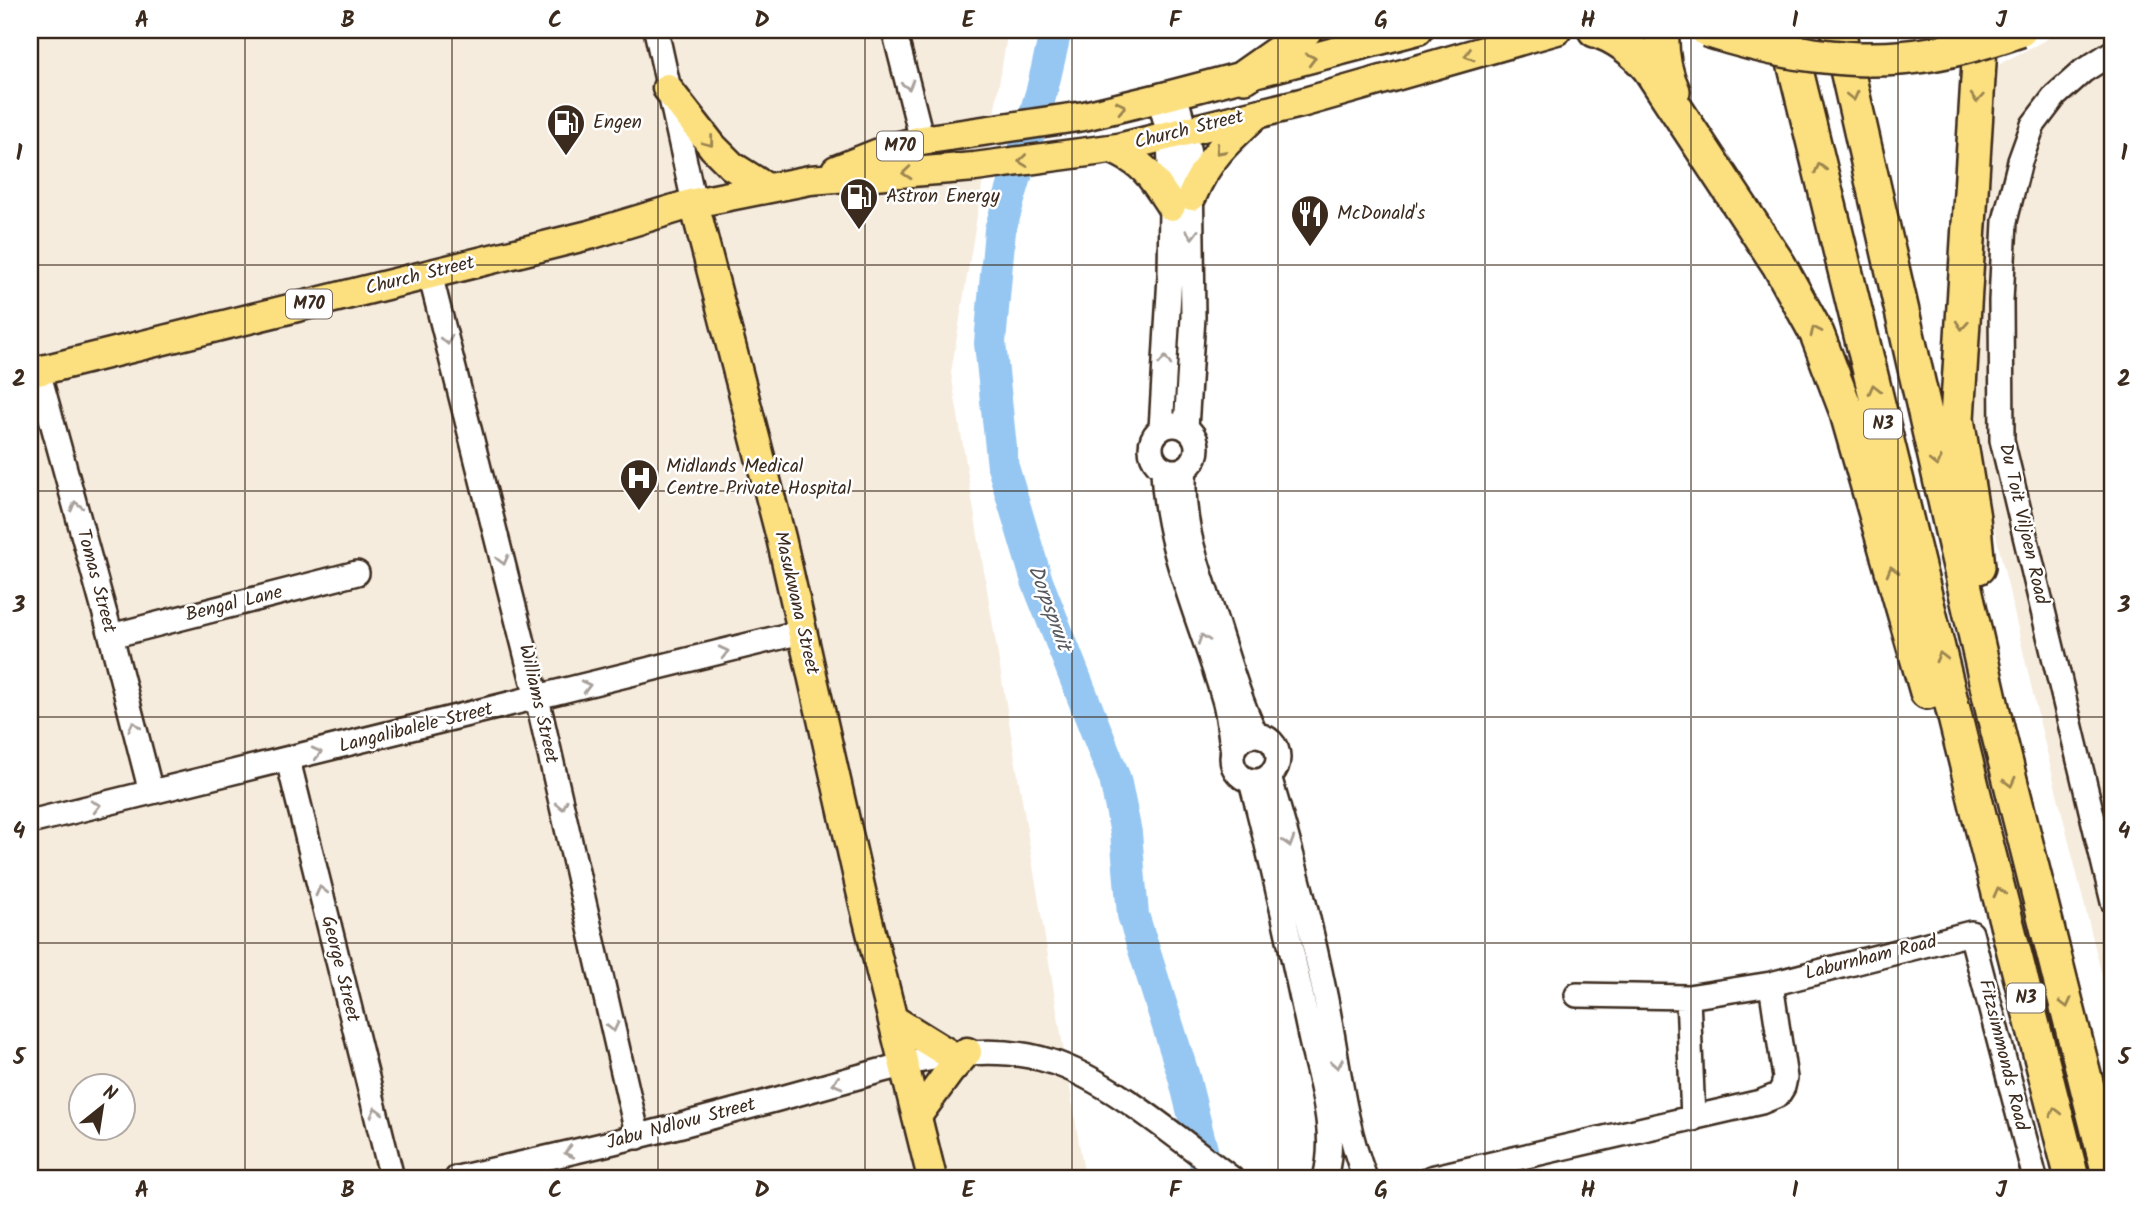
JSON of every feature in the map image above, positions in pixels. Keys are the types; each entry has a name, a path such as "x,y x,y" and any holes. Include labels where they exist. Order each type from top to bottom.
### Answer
{"highway":[{"path":"1245,76 1305,30"},
{"path":"1595,30 1608,34 1638,55 1649,68 1779,265 1817,334 1846,410 1939,734 1980,819"},
{"path":"1662,30 1661,45 1668,81 1690,132"},
{"path":"1707,30 1807,54 1891,59 1931,54 2020,30"},
{"name":"N3","path":"1786,30 1980,819 2072,1178"},
{"name":"N3","path":"1838,30 1994,716 2110,1178"},
{"path":"1981,30 1956,418 1973,518 1994,716"}],"main road":[{"name":"Church Street","path":"810,180 889,149 922,140 1084,116 1418,30"},
{"name":"Church Street","path":"34,372 589,235 694,204 810,180 975,167 1112,149 1301,103 1558,30"},
{"path":"667,88 713,147 732,166 767,188"},
{"path":"1112,149 1144,167 1181,201 1212,157 1259,113"},
{"name":"Masukwana Street","path":"694,204 781,538 864,904 932,1178"},
{"path":"894,1020 958,1053 949,1072 918,1116"}],"street":[{"name":"Masukwana Street","path":"656,30 694,204"},
{"path":"894,30 922,140"},
{"name":"Du Toit Viljoen Road","path":"2113,52 2083,71 2055,96 2033,125 2020,161 2005,221 2001,301 2001,391 2002,440 2113,902"},
{"path":"1167,96 1177,132 1181,201 1194,317 1186,428"},
{"path":"1161,429 1167,334 1181,201"},
{"name":"Williams Street","path":"430,274 537,698 638,1136"},
{"name":"Tomas Street","path":"34,372 111,636 151,792"},
{"path":"1173,425 1186,428 1195,438 1197,449 1194,460 1174,468 1157,463 1151,449 1155,435 1161,429 1173,425"},
{"path":"1174,468 1193,552 1241,700 1256,735"},
{"path":"1174,468 1163,490 1168,519 1196,619 1225,704 1234,767 1244,778 1260,779 1277,765 1278,752 1270,740 1256,735 1241,740 1233,752"},
{"name":"Bengal Lane","path":"111,636 357,573"},
{"name":"Langalibalele Street","path":"30,822 801,632"},
{"name":"George Street","path":"288,760 392,1178"},
{"path":"1260,779 1331,1139 1325,1178"},
{"path":"1260,779 1293,855 1326,997 1347,1123 1365,1178"},
{"name":"Laburnham Road","path":"1577,995 1688,997 1771,984 1971,933"},
{"name":"Fitzsimmonds Road","path":"1971,933 2035,1178"},
{"path":"1431,1178 1772,1099 1783,1087 1785,1077 1771,984"},
{"path":"1688,997 1693,1119"},
{"name":"Jabu Ndlovu Street","path":"457,1178 638,1136 903,1065 958,1053 1013,1053 1050,1061 1085,1076 1117,1095 1231,1178"},
{"path":"1337,1178 1357,1178"}],"shaded area":[{"path":"30,30 1008,30 951,373 1085,1178 30,1178"},
{"path":"2064,30 2113,30 2113,1021 1974,440 1977,118 1996,66"}],"waterway":[{"name":"Dorpspruit","path":"1056,30 1042,90 1000,230 990,343 1003,467 1037,581 1115,779 1126,833 1133,915 1184,1077 1209,1178"}],"place":[{"name":"Engen","path":"566,157"},
{"name":"Astron Energy","path":"859,231"},
{"name":"McDonald's","path":"1310,248"},
{"name":"Midlands Medical Centre Private Hospital","path":"639,512"}]}
